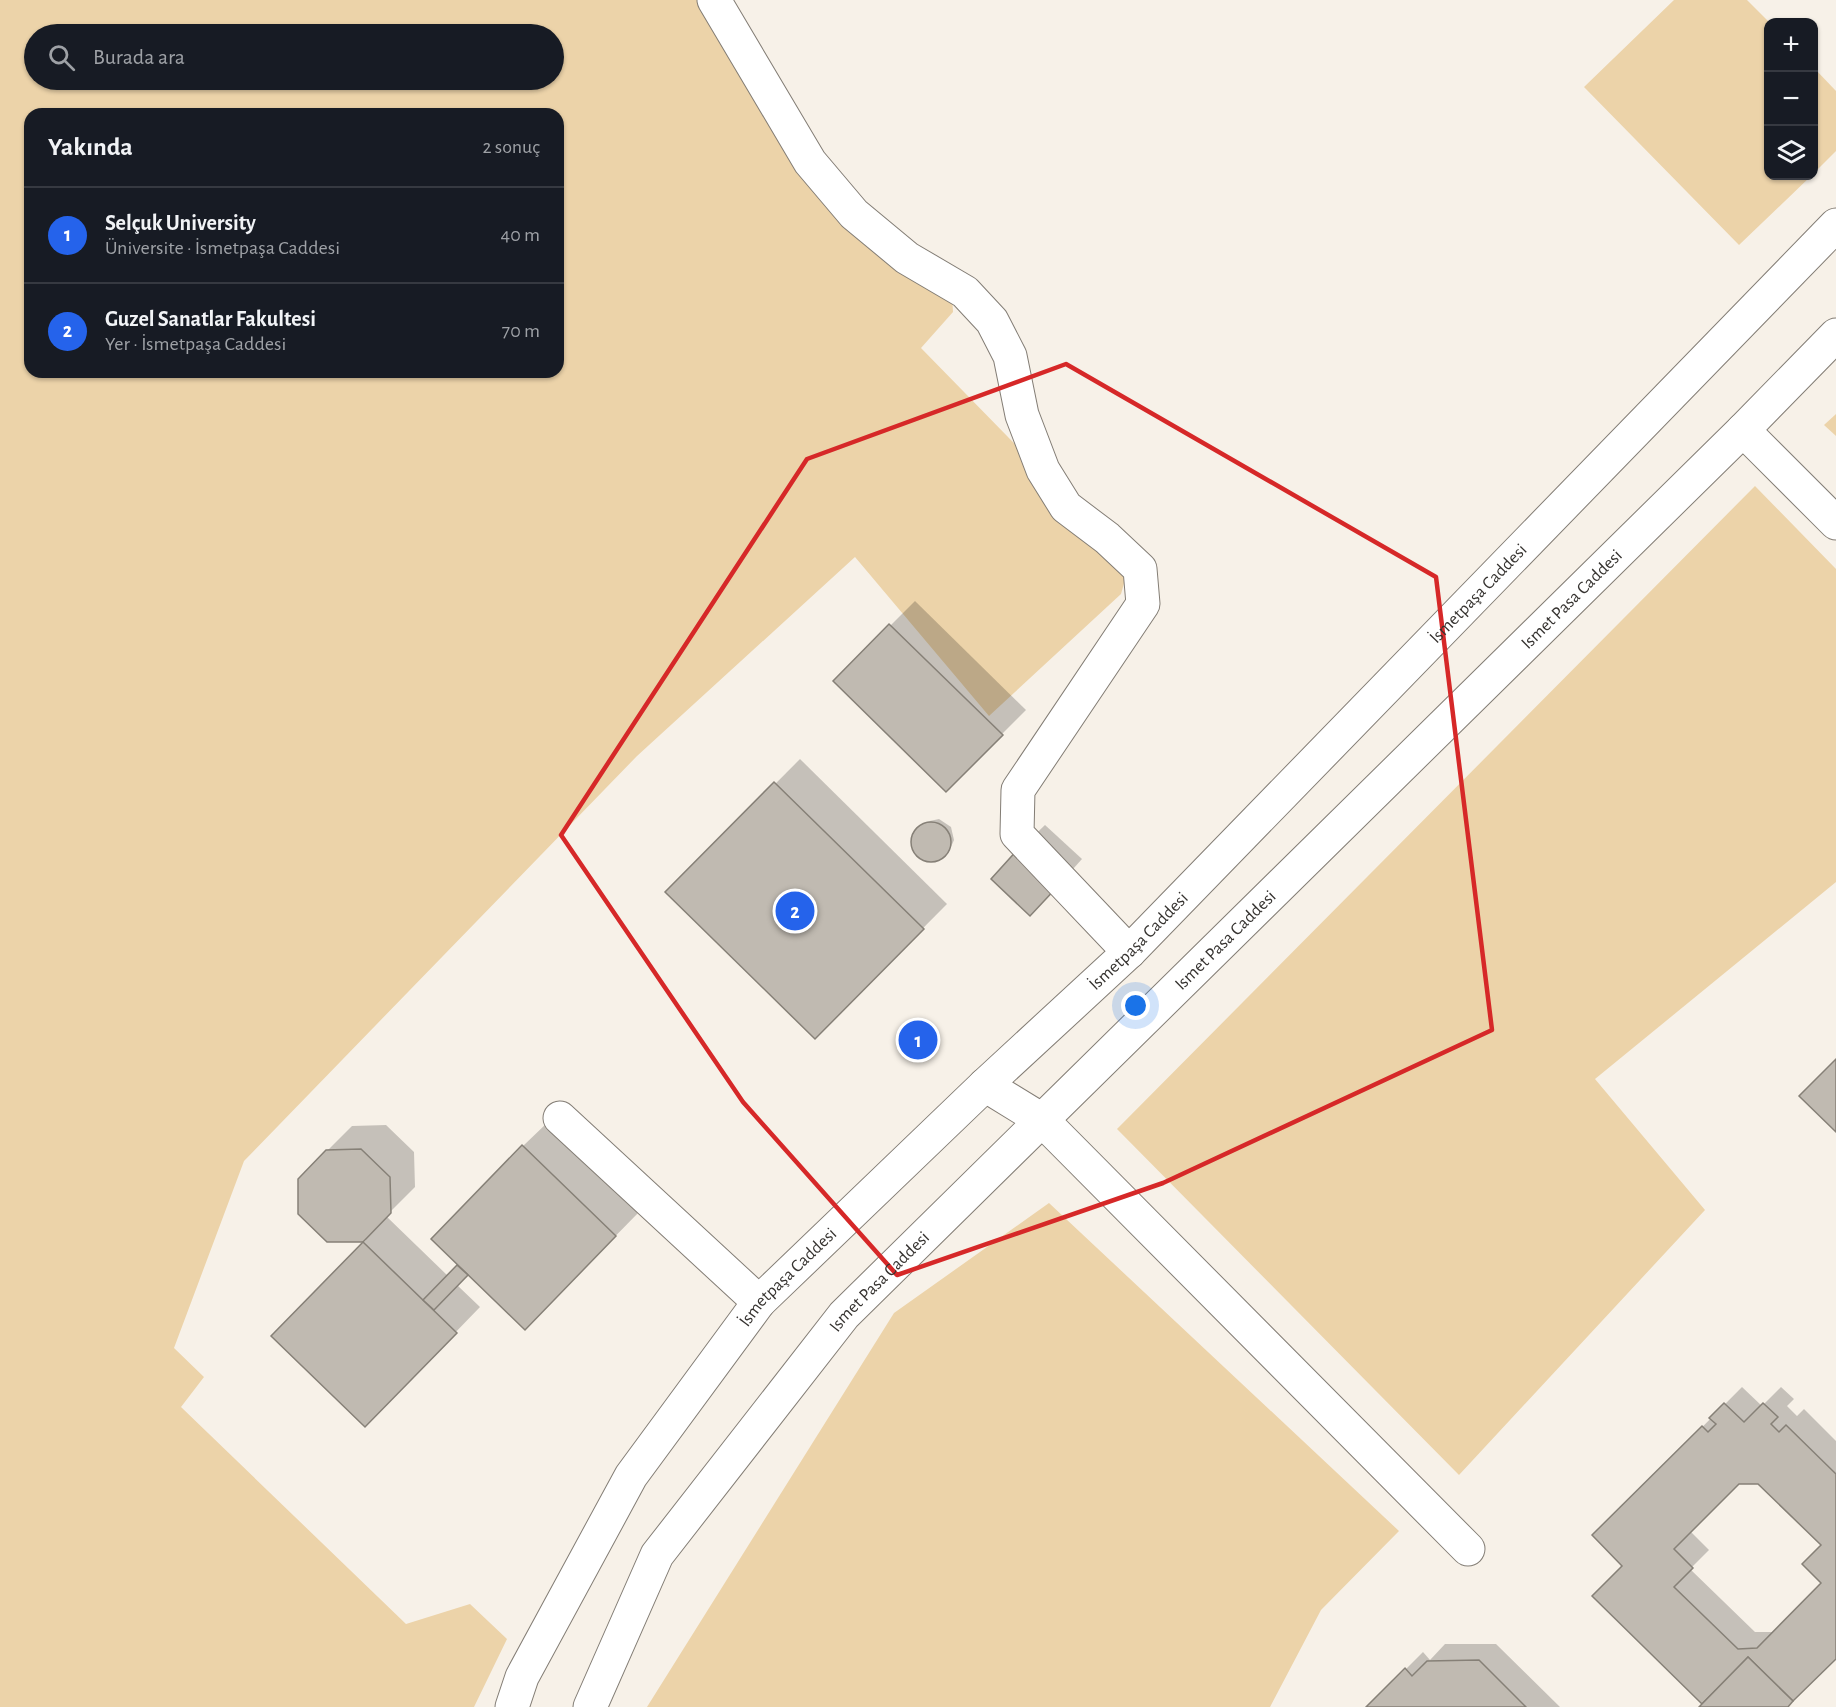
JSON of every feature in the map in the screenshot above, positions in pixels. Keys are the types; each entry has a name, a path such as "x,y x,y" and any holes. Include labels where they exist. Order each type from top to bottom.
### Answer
{"main road":[{"path":"714,0 810,162 854,214 907,258 965,292 992,321 1010,356 1022,416 1043,470 1066,507 1107,538 1140,569 1143,604 1018,790 1017,812 1017,834 1129,952"},
{"name":"İsmetpaşa Caddesi","path":"512,1707 522,1677 631,1476 759,1302 985,1085 1129,952 1836,225"},
{"name":"Ismet Pasa Caddesi","path":"590,1707 657,1556 844,1315 1743,430 1836,335"},
{"path":"1743,430 1836,523"},
{"path":"985,1085 1042,1120 1468,1549"},
{"path":"560,1118 759,1302"}],"highlighted area":[{"path":"1066,364 1436,577 1492,1030 1163,1183 897,1275 743,1102 561,835 807,459"}],"shaded area":[{"path":"0,0 713,0 793,157 951,279 953,312 921,348 1130,562 1121,594 989,716 855,557 637,756 244,1161 174,1348 204,1377 181,1407 406,1624 470,1604 507,1639 474,1707 0,1707"},
{"path":"1674,0 1747,0 1765,18 1764,180 1807,180 1739,245 1584,87"},
{"path":"1818,72 1836,91 1836,151 1818,169"},
{"path":"1836,414 1836,436 1824,425"},
{"path":"1755,486 1836,569 1836,882 1595,1079 1705,1210 1459,1475 1117,1129"},
{"path":"1049,1203 1399,1531 1321,1610 1270,1707 647,1707 894,1313"}],"building":[{"path":"889,624 1003,735 946,792 833,681"},
{"path":"774,782 924,929 815,1039 665,892"},
{"path":"931,822 945,828 951,842 945,856 931,862 917,856 911,842 917,828"},
{"path":"1019,848 1059,885 1030,916 991,879"},
{"path":"1836,1059 1836,1132 1799,1096"},
{"path":"522,1145 616,1236 525,1330 431,1239"},
{"path":"361,1149 390,1177 391,1213 363,1242 327,1242 298,1214 298,1179 326,1150"},
{"path":"363,1242 457,1333 365,1427 271,1336"},
{"path":"457,1265 468,1275 434,1310 423,1300"},
{"path":"1724,1403 1744,1422 1763,1403 1778,1417 1771,1424 1779,1432 1786,1425 1836,1474 1836,1659 1793,1701 1748,1657 1702,1704 1592,1596 1622,1566 1592,1535 1702,1426 1708,1432 1716,1424 1709,1418","holes":["1739,1484 1758,1484 1821,1545 1802,1564 1821,1583 1757,1648 1738,1649 1674,1587 1693,1568 1674,1549"]},
{"path":"1748,1657 1793,1701 1788,1707 1699,1707"},
{"path":"1479,1660 1526,1707 1366,1707 1405,1668 1412,1676 1427,1661"}],"place":[{"name":"Guzel Sanatlar Fakultesi","path":"795,911"},
{"name":"Selçuk University","path":"918,1040"}]}
